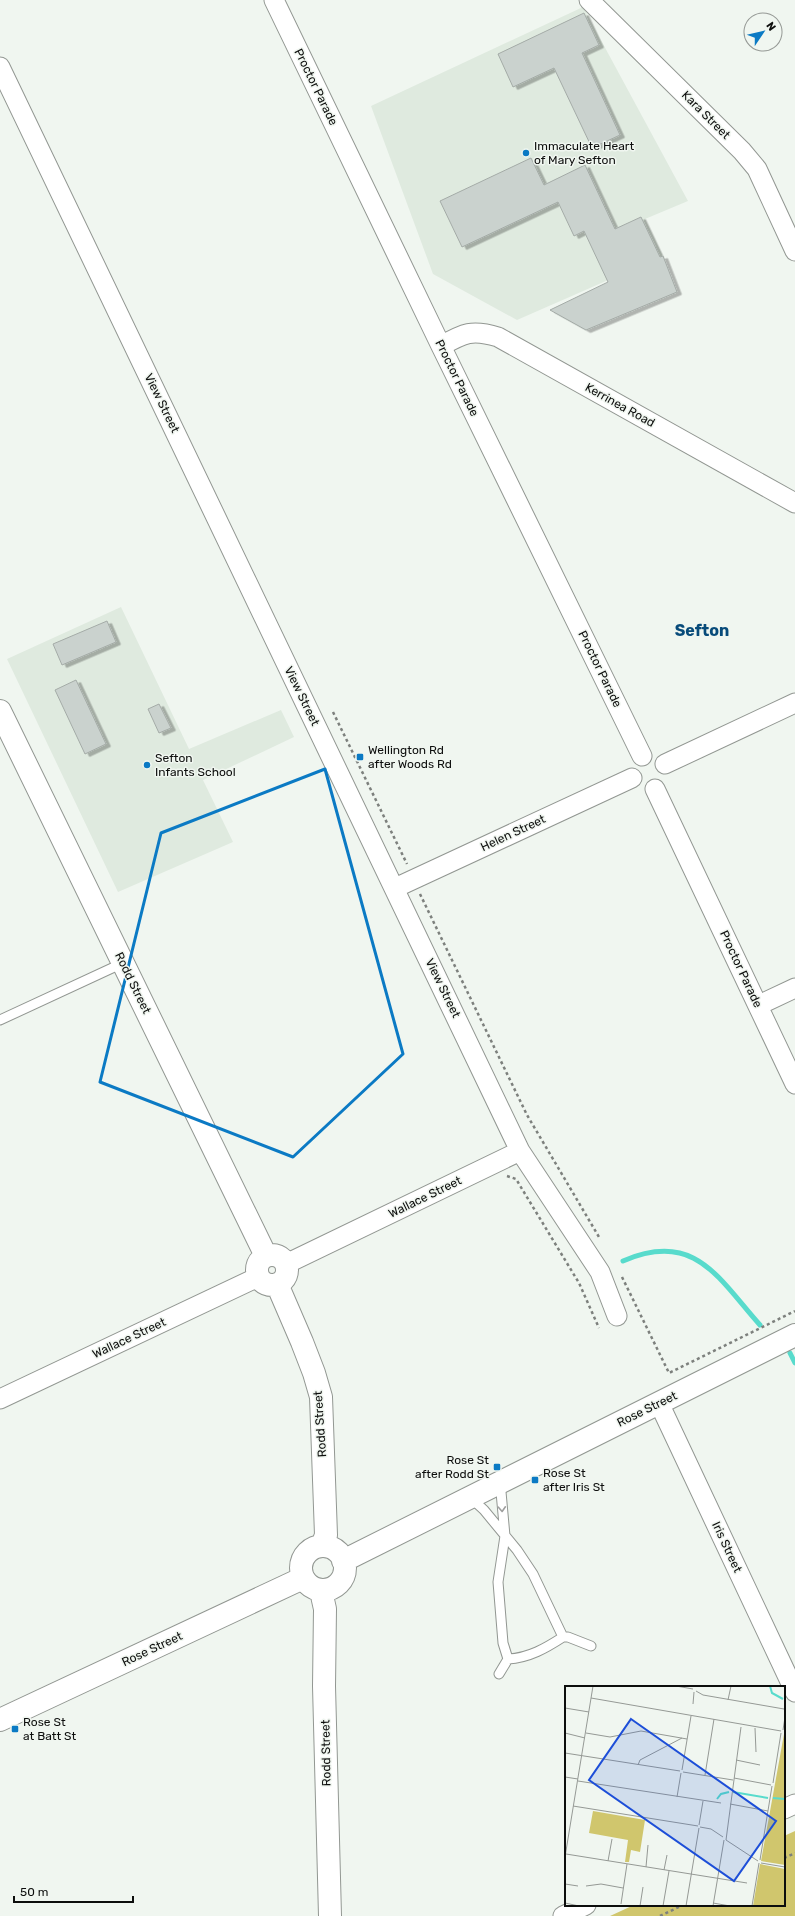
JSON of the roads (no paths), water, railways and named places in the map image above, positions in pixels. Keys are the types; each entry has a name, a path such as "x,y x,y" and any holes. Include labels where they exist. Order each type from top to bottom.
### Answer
{"street":[{"name":"Proctor Parade","path":"274,0 441,346 642,756"},
{"name":"Kara Street","path":"589,0 724,132 757,169 795,250"},
{"name":"View Street","path":"0,67 520,1151 600,1272 617,1316"},
{"name":"Kerrinea Road","path":"441,346 460,335 481,332 498,337 795,503"},
{"path":"665,764 795,703"},
{"name":"Rodd Street","path":"0,711 266,1256"},
{"path":"654,755 659,757 665,764 667,777 664,783 656,789 642,789 637,786 632,778 632,768 634,763 642,756 654,755"},
{"name":"Helen Street","path":"394,888 632,778"},
{"name":"Proctor Parade","path":"656,789 795,1084"},
{"path":"759,1005 795,988"},
{"name":"Wallace Street","path":"286,1264 520,1151"},
{"path":"273,1254 278,1256 286,1264 286,1277 268,1281 257,1266 259,1261 266,1256 273,1254"},
{"name":"Rodd Street","path":"268,1281 304,1348 320,1397 326,1535 322,1546"},
{"name":"Wallace Street","path":"0,1400 268,1281"},
{"name":"Rose Street","path":"343,1560 795,1335"},
{"name":"Iris Street","path":"659,1403 795,1692"},
{"path":"322,1546 334,1549 343,1560 345,1570 340,1583 328,1590 321,1591 308,1584 303,1578 301,1571 304,1557 315,1548 322,1546"},
{"name":"Rose Street","path":"0,1720 303,1578"},
{"name":"Rodd Street","path":"321,1591 325,1609 324,1686 330,1916"},
{"path":"785,1809 795,1804"},
{"path":"563,1916 584,1906"}],"lane":[{"path":"0,1020 123,963"},
{"path":"498,1482 501,1492 505,1536 498,1582 503,1643 508,1659 499,1674"},
{"path":"470,1497 484,1510 517,1550 533,1574 563,1637"},
{"path":"508,1659 521,1658 546,1648 563,1637 568,1637 591,1646"}],"waterway":[{"path":"623,1261 648,1253 669,1251 687,1255 703,1264 717,1276 760,1325"},
{"path":"790,1353 795,1363"}],"place":[{"name":"Immaculate Heart of Mary Sefton","path":"526,153"},
{"name":"Wellington Rd after Woods Rd","path":"360,757"},
{"name":"Sefton Infants School","path":"147,765"},
{"name":"Rose St after Rodd St","path":"497,1467"},
{"name":"Rose St after Iris St","path":"535,1480"},
{"name":"Rose St at Batt St","path":"15,1729"}],"district":[{"name":"Sefton","path":"702,630"}]}
